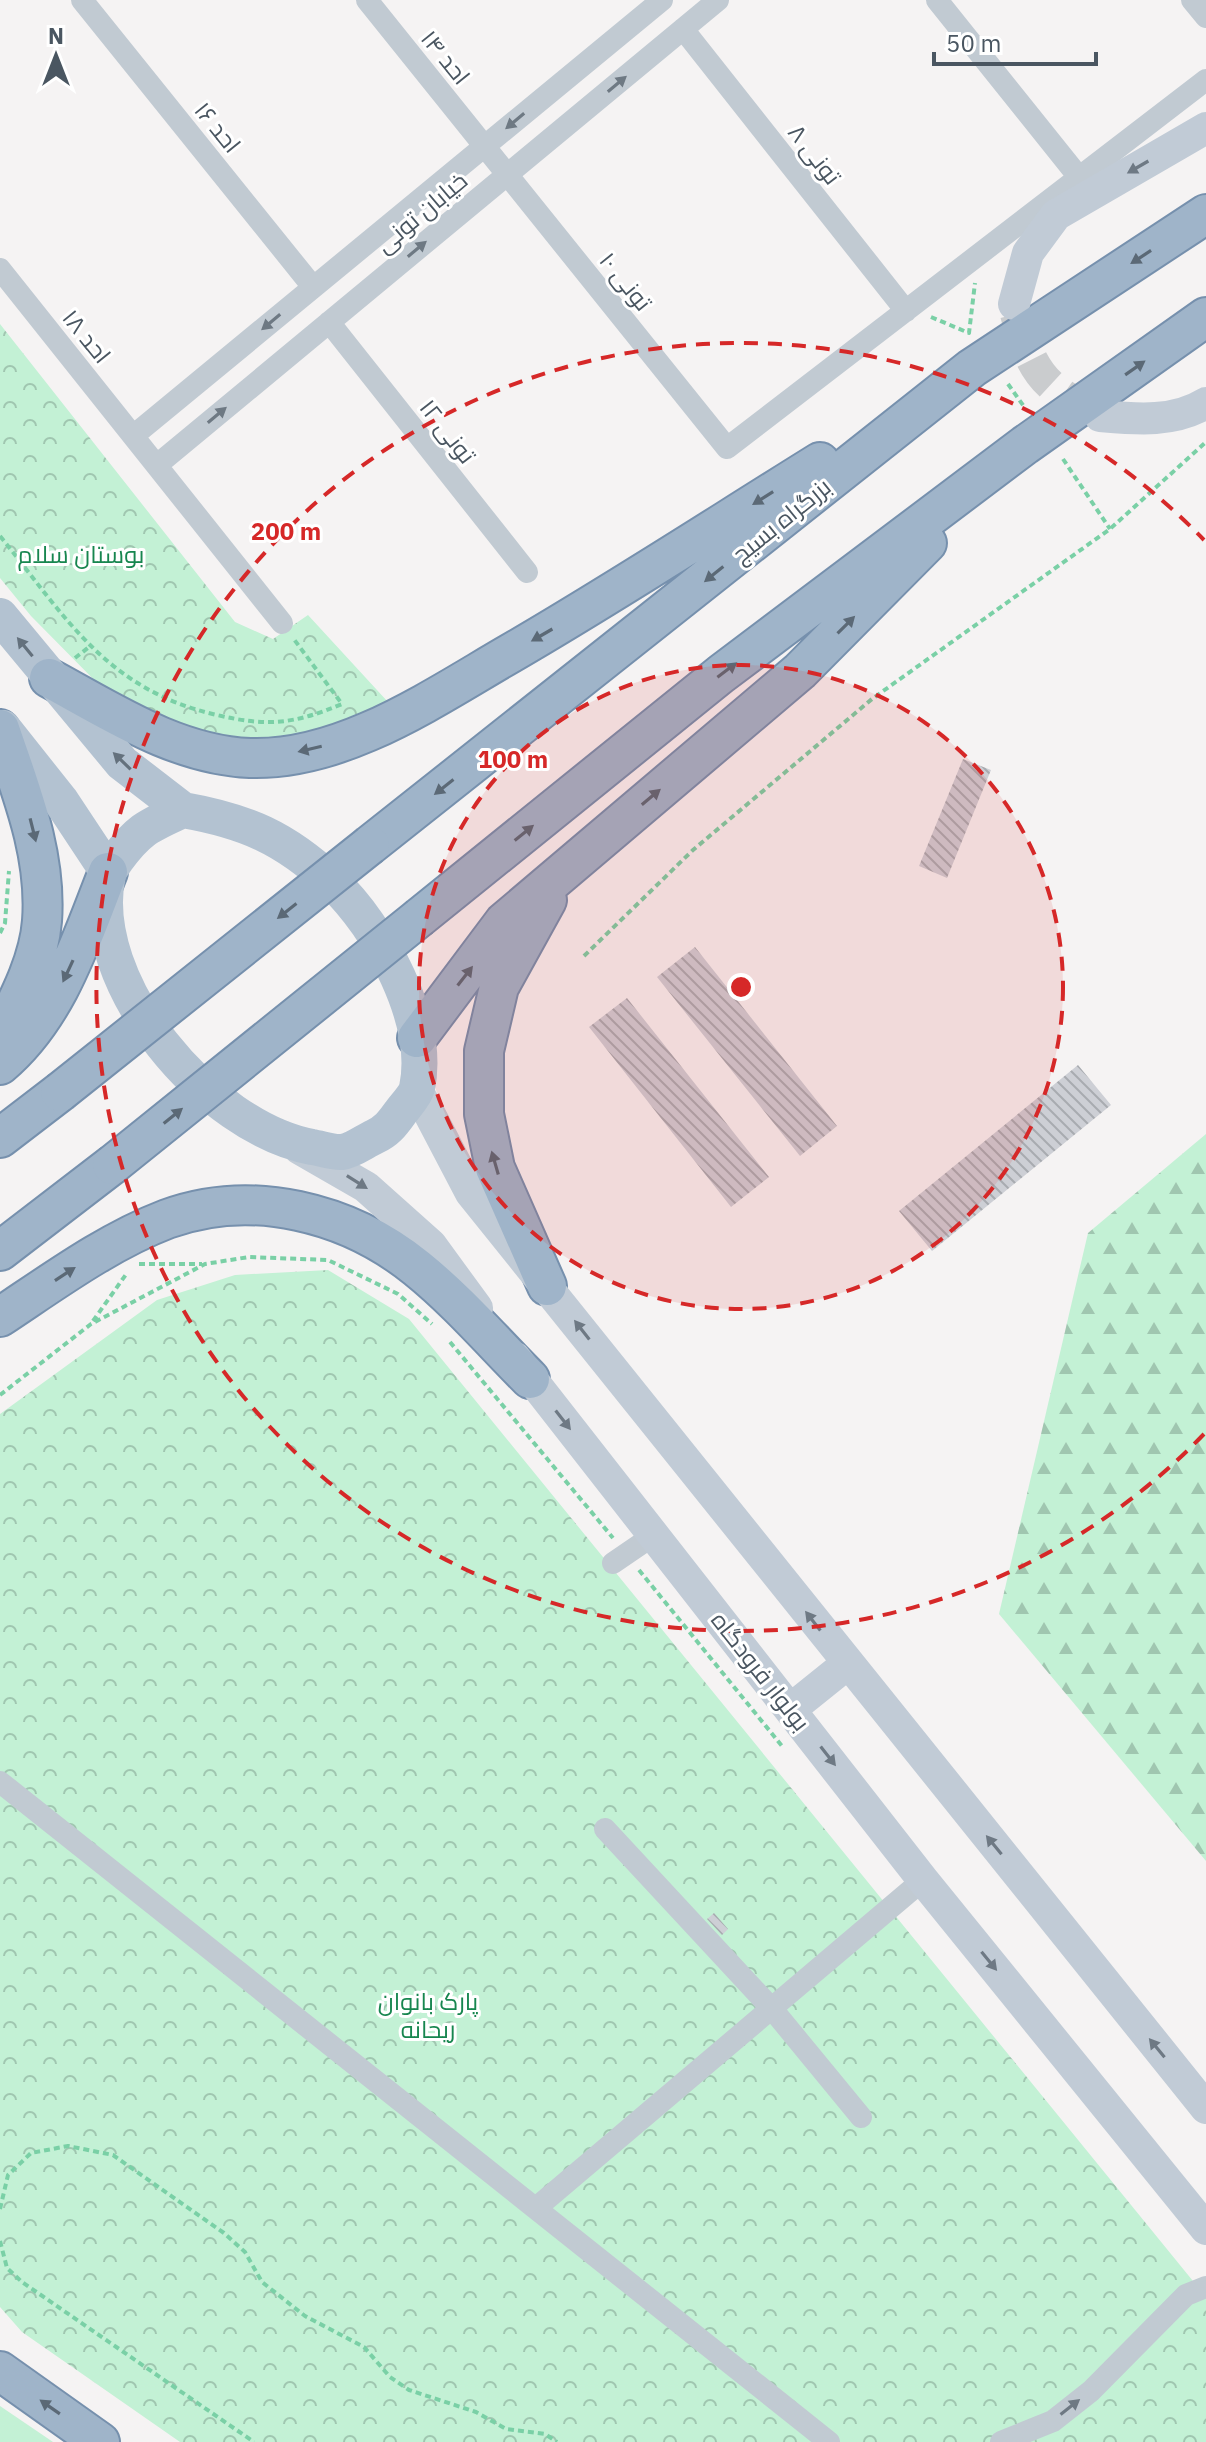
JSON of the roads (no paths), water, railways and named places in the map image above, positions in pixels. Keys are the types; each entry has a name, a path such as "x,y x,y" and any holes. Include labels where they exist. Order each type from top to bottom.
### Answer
{"highway":[{"name":"بزرگراه بسیج","path":"0,1138 972,368 1206,214"},
{"path":"0,1251 112,1165 1026,427 1206,317"},
{"path":"49,678 143,729 194,750 251,758 309,750 361,734 562,624 972,368"},
{"path":"417,1038 504,922 800,671 1026,427"},
{"path":"0,729 26,804 40,860 42,922 26,984 0,1036"},
{"path":"547,1286 495,1168 484,1114 484,1051 499,987 564,870"},
{"path":"0,1065 49,1008 70,968 108,872"},
{"path":"0,1317 91,1257 168,1219 230,1205 299,1209 359,1230 417,1268 530,1379"},
{"path":"0,2371 100,2442"}],"main road":[{"path":"1014,304 1028,253 1056,215 1206,128"},
{"path":"1100,416 1147,420 1196,409 1206,403"},
{"path":"0,616 122,763 183,810 234,819 275,839 332,882 363,918 389,960 405,994 417,1038 417,1090 471,1193 1206,2108"},
{"path":"0,723 61,801 108,872 107,924 119,968 152,1032 181,1068 218,1101 249,1123 290,1143 342,1152 387,1131 417,1090"},
{"path":"108,872 137,832 183,810"},
{"name":"بولوار فرودگاه","path":"290,1143 366,1187 431,1245 530,1379 923,1880 1206,2229"},
{"path":"791,1709 847,1664"}],"street":[{"name":"احد ۱۶","path":"82,0 313,287"},
{"name":"احد ۱۴","path":"367,0 484,146"},
{"name":"خیابان تونی","path":"133,436 662,0"},
{"name":"خیابان تونی","path":"157,465 718,0"},
{"path":"937,0 1078,176"},
{"path":"1192,0 1206,17"},
{"name":"تونی ۸","path":"683,29 909,309"},
{"path":"909,309 1206,80"},
{"name":"تونی ۱۰","path":"484,146 727,448 909,309"},
{"name":"احد ۱۸","path":"0,269 282,623"},
{"name":"تونی ۱۲","path":"329,322 527,572"},
{"path":"620,1559 654,1535"},
{"path":"0,1782 829,2442"},
{"path":"605,1829 773,2010 861,2117"},
{"path":"536,2208 923,1880"},
{"path":"1001,2442 1053,2421 1091,2391 1186,2295 1206,2287"}],"tunnel":[{"path":"1016,314 1028,351 1043,376 1065,396 1098,415"}],"park label":[{"name":"بوستان سلام","path":"81,554"},
{"name":"پارک بانوان ریحانه","path":"428,2015"}]}
